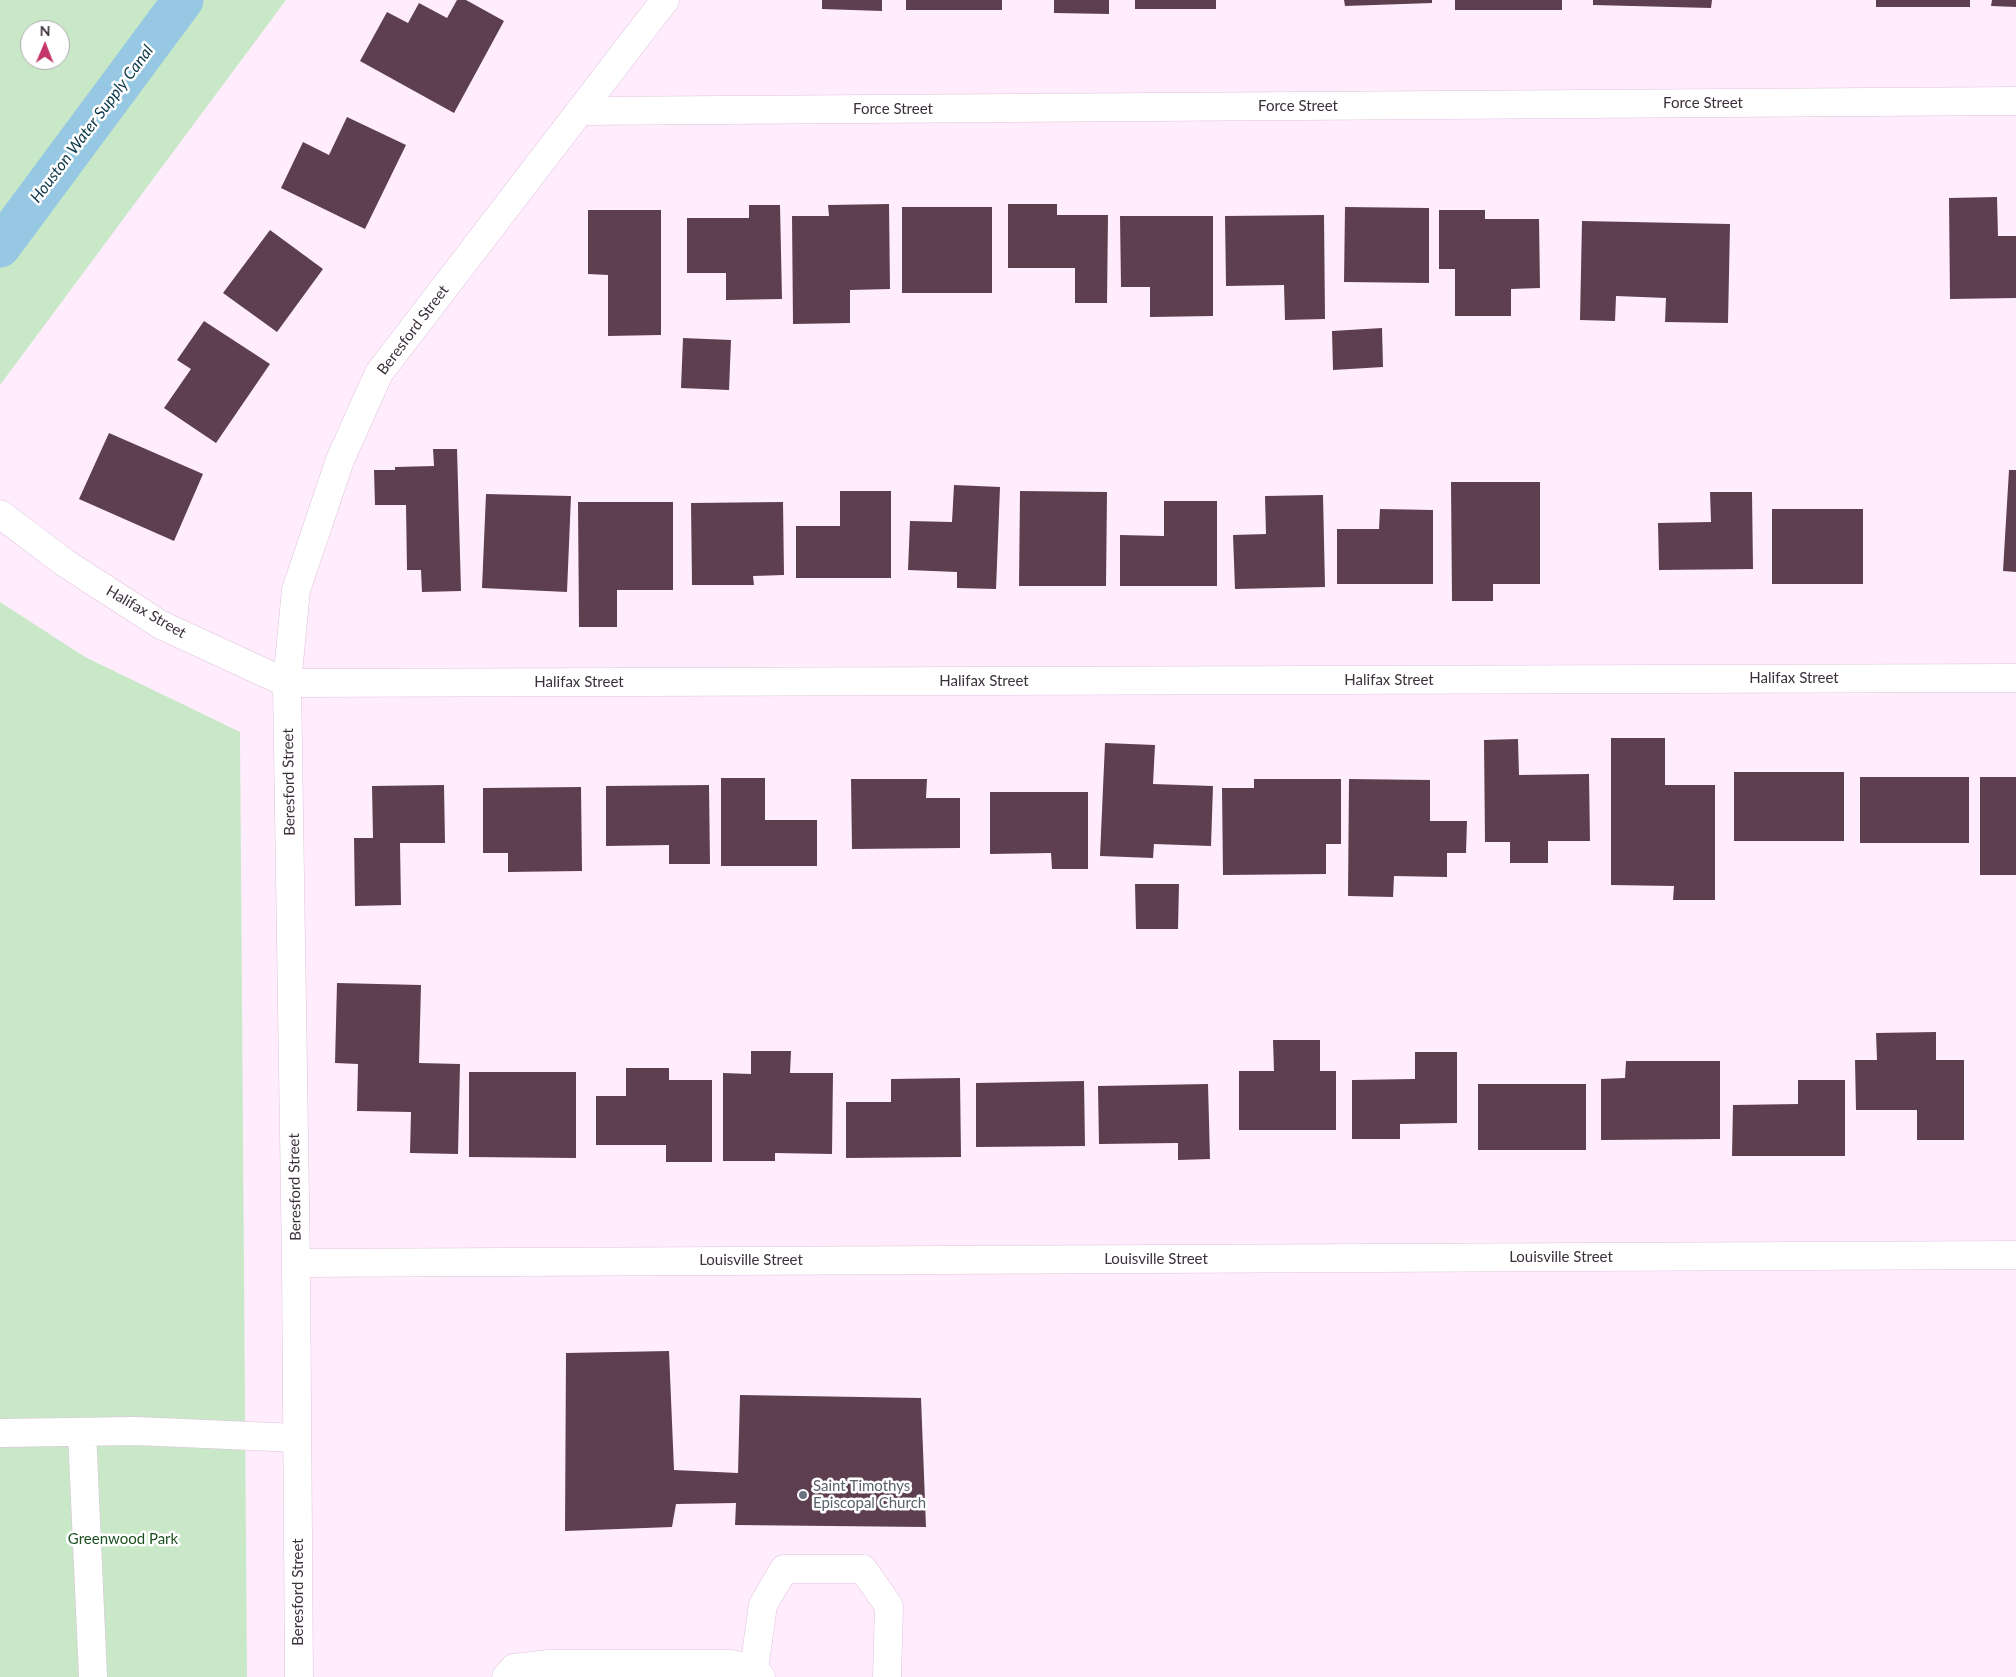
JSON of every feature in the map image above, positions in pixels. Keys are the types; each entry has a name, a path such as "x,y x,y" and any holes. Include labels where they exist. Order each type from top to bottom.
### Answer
{"street":[{"name":"Beresford Street","path":"299,1677 296,1262 287,683 296,590 340,460 379,374 664,0"},
{"name":"Force Street","path":"580,111 2016,101"},
{"name":"Halifax Street","path":"0,514 65,563 161,625 287,683 2016,678"},
{"name":"Louisville Street","path":"296,1262 2016,1254"},
{"path":"0,1434 136,1431 297,1438"},
{"path":"82,1432 92,1677"},
{"path":"506,1677 514,1668 548,1664 730,1664 757,1673 763,1605 784,1569 863,1569 890,1606 887,1677"}],"green space":[{"path":"0,0 286,0 0,385"},
{"name":"Greenwood Park","path":"0,602 85,657 240,732 247,1677 0,1677"}],"building":[{"path":"457,0 466,0 504,21 454,113 360,61 387,12 408,23 419,3 447,18"},
{"path":"822,0 882,0 882,11 822,9"},
{"path":"906,0 1002,0 1002,10 906,10"},
{"path":"1054,0 1109,0 1109,14 1054,13"},
{"path":"1135,0 1216,0 1216,9 1135,9"},
{"path":"1344,0 1432,0 1432,3 1345,6"},
{"path":"1455,0 1562,0 1562,10 1455,10"},
{"path":"1593,0 1712,0 1711,8 1593,5"},
{"path":"1876,0 1970,0 1970,7 1876,7"},
{"path":"1992,0 2016,0 2016,7 1991,6"},
{"path":"347,117 406,145 365,229 281,188 303,142 329,155"},
{"path":"1997,197 1998,236 2016,236 2016,298 1950,299 1949,198"},
{"path":"889,204 890,289 850,290 850,323 793,324 792,216 829,216 828,205"},
{"path":"1008,204 1057,204 1057,215 1108,215 1107,303 1075,303 1075,268 1008,268"},
{"path":"749,205 780,205 782,299 726,300 726,273 687,273 687,218 749,218"},
{"path":"902,207 992,207 992,293 902,293"},
{"path":"1345,207 1429,208 1429,283 1344,282"},
{"path":"588,210 661,210 661,335 608,336 608,275 588,274"},
{"path":"1439,210 1485,210 1485,219 1539,219 1540,288 1511,289 1511,316 1455,316 1455,269 1439,269"},
{"path":"1324,215 1325,319 1285,320 1284,285 1226,286 1225,216"},
{"path":"1120,216 1213,216 1213,316 1150,317 1150,287 1121,287"},
{"path":"1582,221 1730,224 1728,323 1665,322 1666,298 1616,296 1615,321 1580,320"},
{"path":"270,230 323,269 277,332 223,293"},
{"path":"204,321 270,364 216,443 164,408 191,369 177,360"},
{"path":"1382,328 1383,367 1333,370 1332,331"},
{"path":"683,338 731,340 729,390 681,388"},
{"path":"109,433 203,474 174,541 79,499"},
{"path":"433,449 457,449 461,591 422,592 421,570 407,570 406,505 375,505 374,470 395,470 395,467 434,466"},
{"path":"2009,470 2016,470 2016,572 2003,571"},
{"path":"1451,482 1540,482 1540,584 1493,584 1493,601 1452,601"},
{"path":"954,485 1000,487 996,589 957,588 957,572 908,570 910,521 952,522"},
{"path":"840,491 891,491 891,578 796,578 796,526 840,526"},
{"path":"1020,491 1107,492 1106,586 1019,586"},
{"path":"1710,492 1752,492 1753,569 1659,570 1658,523 1711,522"},
{"path":"486,494 571,496 567,592 482,588"},
{"path":"1323,495 1325,587 1235,589 1233,535 1266,534 1265,496"},
{"path":"1164,501 1217,501 1217,586 1120,586 1120,535 1164,536"},
{"path":"578,502 673,502 673,590 617,590 617,627 579,627"},
{"path":"783,502 784,575 753,576 754,585 692,585 691,503"},
{"path":"1380,509 1433,510 1433,584 1337,584 1337,529 1379,529"},
{"path":"1772,509 1863,509 1863,584 1772,584"},
{"path":"1611,738 1665,738 1665,785 1715,785 1715,900 1673,900 1674,886 1611,885"},
{"path":"1518,739 1519,775 1589,774 1590,841 1548,841 1548,863 1510,863 1510,842 1485,842 1484,740"},
{"path":"1105,743 1155,745 1153,784 1213,786 1211,846 1154,844 1153,858 1100,856"},
{"path":"1734,772 1844,772 1844,841 1734,841"},
{"path":"1860,777 1969,777 1969,843 1860,843"},
{"path":"1980,777 2016,777 2016,875 1980,875"},
{"path":"721,778 765,778 765,820 817,820 817,866 721,866"},
{"path":"851,779 927,779 926,798 960,798 960,848 852,849"},
{"path":"1254,779 1341,779 1341,844 1326,844 1326,874 1223,875 1222,788 1254,788"},
{"path":"1349,779 1430,780 1430,821 1467,821 1466,853 1447,853 1447,877 1394,876 1393,897 1348,896"},
{"path":"444,785 445,843 400,843 401,905 355,906 354,838 373,838 372,786"},
{"path":"709,785 710,864 669,864 669,845 606,846 606,786"},
{"path":"581,787 582,871 508,872 508,853 483,853 483,788"},
{"path":"990,792 1088,792 1088,869 1052,869 1051,853 990,854"},
{"path":"1135,884 1179,884 1178,929 1136,929"},
{"path":"337,983 421,985 419,1063 460,1064 458,1154 410,1153 411,1112 357,1111 358,1064 335,1063"},
{"path":"1936,1032 1936,1060 1964,1060 1964,1140 1917,1140 1917,1110 1856,1110 1855,1060 1877,1060 1876,1033"},
{"path":"1273,1040 1320,1040 1320,1071 1336,1071 1336,1130 1239,1130 1239,1071 1274,1071"},
{"path":"751,1051 791,1051 790,1073 833,1073 832,1154 775,1153 775,1161 723,1161 723,1073 751,1074"},
{"path":"1415,1052 1457,1052 1457,1123 1400,1124 1400,1139 1352,1139 1352,1080 1415,1079"},
{"path":"1626,1061 1720,1061 1720,1139 1601,1140 1601,1079 1625,1078"},
{"path":"626,1068 669,1068 669,1080 712,1080 712,1162 666,1162 666,1145 596,1145 596,1096 626,1096"},
{"path":"469,1072 576,1072 576,1158 469,1157"},
{"path":"960,1078 961,1157 846,1158 846,1102 891,1102 891,1079"},
{"path":"1798,1080 1845,1080 1845,1156 1732,1156 1733,1105 1798,1104"},
{"path":"1084,1081 1085,1146 976,1147 976,1083"},
{"path":"1208,1084 1210,1159 1178,1160 1178,1143 1099,1144 1098,1086"},
{"path":"1478,1084 1586,1084 1586,1150 1478,1150"},
{"path":"669,1351 674,1470 738,1473 740,1395 921,1398 926,1527 735,1525 736,1503 676,1504 672,1527 565,1531 566,1353"}],"waterway":[{"name":"Houston Water Supply Canal","path":"0,247 183,0"}],"place":[{"name":"Saint Timothys Episcopal Church","path":"803,1495"}]}
